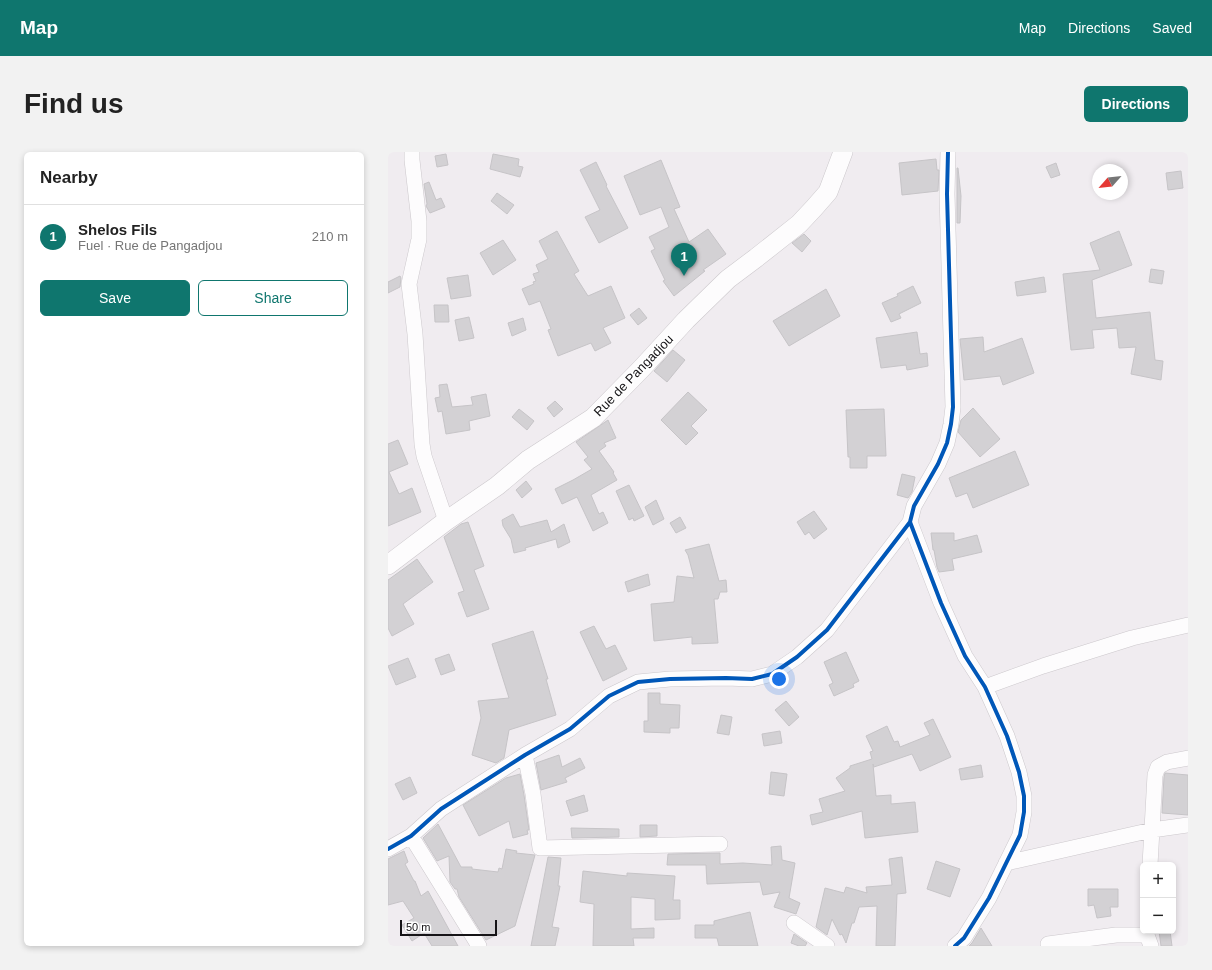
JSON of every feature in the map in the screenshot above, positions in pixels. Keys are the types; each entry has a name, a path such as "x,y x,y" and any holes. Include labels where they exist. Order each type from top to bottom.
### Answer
{"main road":[{"name":"Rue de Pangadjou","path":"388,565 446,521 497,486 528,460 593,418 686,320 728,279 799,224 828,192 843,152"}],"street":[{"path":"412,152 419,221 419,239 409,284 415,334 422,444 424,456 446,521"},
{"path":"388,849 411,836 441,809 525,755 570,729 609,696 638,682 726,678 752,679 772,674 796,657 828,630 910,522 914,506 935,470 947,443 953,407 947,194 948,152"},
{"path":"910,522 941,603 965,656 985,687 1007,736 1019,772 1024,796 1024,812 1020,835 972,926 964,938 955,946"},
{"path":"985,687 1043,666 1132,638 1188,624"},
{"path":"525,755 533,794 540,848 720,844"},
{"path":"1150,862 1155,775 1158,767 1167,762 1188,758"},
{"path":"1006,863 1152,830 1188,825"},
{"path":"411,836 479,946"},
{"path":"794,923 827,946"},
{"path":"1048,944 1116,935 1148,937"}],"building":[{"path":"446,154 448,165 437,167 435,156"},
{"path":"493,154 519,159 518,166 523,167 520,177 490,169"},
{"path":"936,159 937,170 939,170 938,191 902,195 899,163"},
{"path":"661,160 680,207 674,209 689,242 708,229 726,254 703,270 705,271 674,296 663,281 665,280 651,251 655,249 649,237 669,227 661,207 640,215 624,176"},
{"path":"596,162 607,185 606,186 628,228 599,243 585,217 600,210 580,170"},
{"path":"1056,163 1060,175 1051,178 1046,167"},
{"path":"957,168 961,196 960,223 957,223"},
{"path":"1181,171 1183,188 1168,190 1166,173"},
{"path":"429,182 436,200 441,198 445,207 430,213 426,206 424,184"},
{"path":"497,193 514,205 507,214 491,201"},
{"path":"557,231 579,271 574,274 588,296 611,286 625,318 603,328 611,343 595,351 591,343 558,356 548,330 551,329 540,301 529,305 522,289 534,284 533,282 536,281 533,274 539,272 536,265 548,259 539,241"},
{"path":"1119,231 1132,265 1092,280 1096,318 1150,312 1155,360 1163,361 1161,380 1131,374 1136,347 1119,348 1117,328 1092,330 1094,348 1071,350 1063,274 1100,270 1090,243"},
{"path":"804,234 811,241 802,252 792,243"},
{"path":"503,240 516,260 493,275 480,253"},
{"path":"1151,269 1164,271 1162,284 1149,282"},
{"path":"468,275 471,296 451,299 447,278"},
{"path":"400,276 400,287 388,293 388,282"},
{"path":"1044,277 1046,292 1017,296 1015,282"},
{"path":"913,286 921,303 899,314 901,318 891,322 882,303 898,296 897,294"},
{"path":"826,289 840,316 789,346 773,321"},
{"path":"434,305 448,305 449,322 435,322"},
{"path":"639,308 647,318 638,325 630,315"},
{"path":"469,317 474,338 459,341 455,320"},
{"path":"523,318 526,330 512,336 508,323"},
{"path":"917,332 920,354 927,353 928,366 907,370 906,365 881,368 876,338"},
{"path":"983,337 984,352 1022,338 1034,373 1003,385 1000,376 964,380 960,339"},
{"path":"673,350 685,360 667,382 654,371"},
{"path":"447,384 452,407 473,405 471,397 486,394 490,416 469,421 470,430 446,434 442,411 438,412 435,398 440,397 439,385"},
{"path":"688,392 707,410 691,426 698,433 686,445 661,420"},
{"path":"555,401 563,409 554,417 547,408"},
{"path":"973,408 1000,439 980,457 958,432 961,420"},
{"path":"519,409 534,421 527,430 512,417"},
{"path":"884,409 886,456 867,456 867,468 850,468 850,457 848,457 846,410"},
{"path":"608,420 616,438 604,443 606,446 599,451 614,472 613,473 617,480 591,495 599,514 603,512 608,523 593,531 577,497 562,504 555,489 592,469 584,460 588,457 576,442"},
{"path":"398,440 408,464 389,472 399,494 412,488 421,512 388,526 388,444"},
{"path":"1015,451 1029,485 973,508 967,493 956,497 949,478"},
{"path":"902,474 915,477 912,492 908,498 897,495"},
{"path":"526,481 532,489 522,498 516,490"},
{"path":"629,485 644,516 634,521 633,518 629,520 616,491"},
{"path":"656,500 664,519 653,525 645,507"},
{"path":"814,511 827,529 814,539 809,532 805,535 797,522"},
{"path":"513,514 520,527 547,520 551,532 564,524 570,542 558,548 556,539 525,548 526,550 514,553 511,539 503,526 502,520"},
{"path":"680,517 686,528 676,533 670,523"},
{"path":"468,522 484,566 474,570 489,609 467,617 458,593 464,591 444,537 461,524"},
{"path":"931,533 954,533 954,541 977,535 982,552 952,559 954,570 939,572 933,550"},
{"path":"709,544 719,581 726,580 727,592 720,592 718,599 714,599 718,643 692,644 692,637 654,641 651,604 674,602 677,576 694,578 688,555 685,550"},
{"path":"417,559 433,582 403,604 414,624 392,636 388,628 388,580"},
{"path":"648,574 650,585 628,592 625,582"},
{"path":"594,626 606,649 615,645 627,669 603,681 580,632"},
{"path":"533,631 548,679 546,679 556,715 509,730 504,758 496,763 472,755 481,718 478,701 509,698 492,644"},
{"path":"846,652 859,681 853,684 854,687 834,696 829,685 833,683 824,662"},
{"path":"449,654 455,670 441,675 435,659"},
{"path":"408,658 416,677 396,685 388,666"},
{"path":"648,693 660,693 660,704 680,705 679,728 670,728 670,733 644,732 644,721 648,721"},
{"path":"786,701 799,717 789,726 775,710"},
{"path":"721,715 732,717 729,735 717,733"},
{"path":"933,719 951,757 920,771 912,754 874,767 873,764 876,796 891,795 891,804 915,802 918,832 865,838 862,811 812,825 810,815 823,812 819,799 845,791 836,778 850,768 850,766 872,759 870,752 873,751 866,736 887,726 894,742 898,741 900,747 930,735 924,723"},
{"path":"780,731 782,743 764,746 762,734"},
{"path":"559,755 562,767 580,758 585,768 565,778 567,782 541,790 536,763"},
{"path":"981,765 983,777 961,780 959,769"},
{"path":"771,772 787,774 784,796 769,794"},
{"path":"1165,773 1188,775 1188,815 1162,813"},
{"path":"520,774 529,830 527,830 528,834 513,838 509,821 479,836 463,805 506,778"},
{"path":"410,777 417,793 403,800 395,784"},
{"path":"584,795 588,811 571,816 566,801"},
{"path":"438,824 461,867 472,867 472,869 498,872 499,868 502,869 506,849 517,851 516,853 535,855 515,926 486,940 459,897 457,889 455,889 450,882 449,856 437,861 423,838"},
{"path":"640,825 657,825 657,836 640,837"},
{"path":"571,828 619,829 619,837 572,838"},
{"path":"781,846 782,860 795,863 789,898 800,903 796,914 774,907 780,892 763,895 760,882 707,884 706,865 667,865 668,854 720,853 720,864 743,863 772,865 771,847"},
{"path":"404,851 408,862 405,864 415,881 421,896 428,891 458,946 432,946 424,933 412,941 402,925 414,918 403,901 388,905 388,859"},
{"path":"548,857 561,858 558,886 560,886 552,927 559,928 555,946 531,946"},
{"path":"902,857 906,893 897,894 895,946 876,946 877,906 859,907 846,943 832,919 827,935 816,927 825,888 844,893 846,887 867,893 866,887 892,885 889,859"},
{"path":"936,861 960,869 950,897 927,889"},
{"path":"583,871 627,876 627,873 675,876 673,900 680,900 680,919 655,920 655,899 631,897 631,929 654,928 654,938 633,938 634,946 593,946 594,904 580,902"},
{"path":"1088,889 1118,889 1118,907 1110,907 1111,916 1097,918 1094,905 1088,906"},
{"path":"750,912 758,946 719,946 717,938 695,938 695,925 714,925 714,921"},
{"path":"981,928 992,946 969,946 972,943"},
{"path":"794,934 807,943 805,946 799,946 791,943"},
{"path":"1159,934 1170,934 1172,946 1161,946"}],"cycle path":[{"path":"388,849 411,836 441,809 525,755 570,729 609,696 638,682 670,679 752,679 772,674 797,657 827,630 910,522 914,506 938,464 947,443 953,407 947,194 948,152"},
{"path":"910,522 941,603 965,656 985,687 1007,736 1019,772 1024,796 1024,812 1020,835 989,898 964,938 955,946"}],"place":[{"name":"Shelos Fils","path":"684,276"}]}
